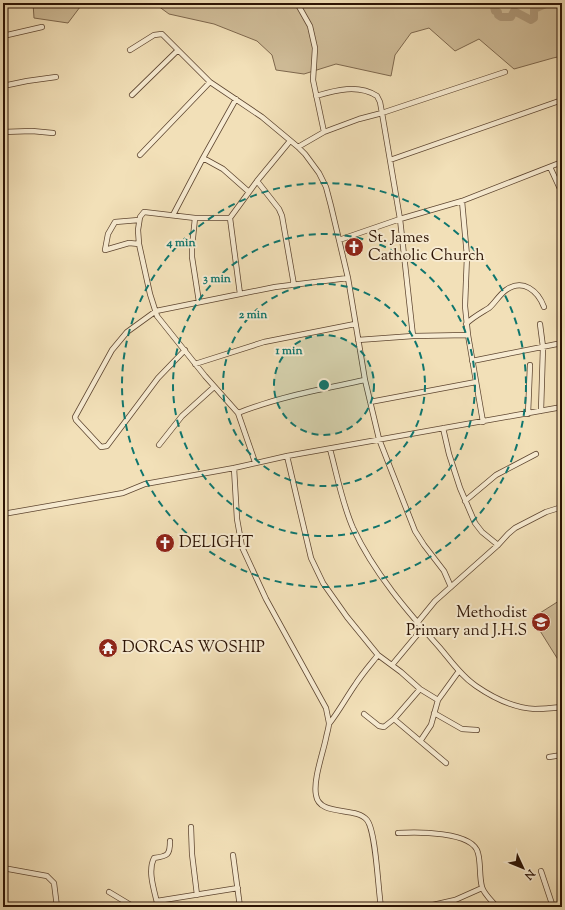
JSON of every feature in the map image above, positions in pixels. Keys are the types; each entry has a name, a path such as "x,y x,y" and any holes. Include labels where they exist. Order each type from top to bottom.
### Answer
{"street":[{"path":"297,3 310,26 315,48 313,80 324,132"},
{"path":"3,36 42,28"},
{"path":"130,50 154,35 162,34 177,51 210,82 262,117 298,147 316,168 326,187 348,278 365,380 379,439 415,531 444,571 451,587"},
{"path":"132,95 177,51"},
{"path":"298,147 324,132 359,119 382,114 505,72"},
{"path":"3,86 20,82 56,78"},
{"path":"140,155 210,82"},
{"path":"316,96 349,88 364,91 377,96 380,102 400,219 413,336"},
{"path":"173,215 236,99"},
{"path":"390,160 562,100"},
{"path":"3,132 32,131 53,133"},
{"path":"240,294 230,218 290,140"},
{"path":"203,158 223,169 249,192"},
{"path":"339,240 400,219 462,201 562,162"},
{"path":"550,167 562,193"},
{"path":"257,181 279,209 282,216 294,285"},
{"path":"462,201 467,256 466,324 484,422"},
{"path":"230,218 195,218 147,212 141,215 139,220 139,244 150,294 158,318 195,364 238,413 255,462"},
{"path":"195,218 192,257 198,302"},
{"path":"139,220 115,222 108,234 104,250 129,243 139,244"},
{"path":"185,350 158,378 107,446 101,447 76,420 75,416 116,345 127,332 156,311 275,287 348,278"},
{"path":"466,324 490,307 513,286 520,285 534,291 541,299 544,307"},
{"path":"195,364 264,342 356,324"},
{"path":"540,324 543,346 541,411"},
{"path":"358,340 413,336 468,335"},
{"path":"472,361 562,343"},
{"path":"528,414 530,365"},
{"path":"238,413 262,404 365,380"},
{"path":"370,402 476,382"},
{"path":"158,445 182,416 214,386"},
{"path":"3,514 123,493 145,484 234,468 255,462 562,408"},
{"path":"443,428 449,454 465,501 478,528 498,545"},
{"path":"330,449 352,527 382,577 417,623 459,671 475,686 518,706 534,709 562,707"},
{"path":"465,501 496,475 536,454"},
{"path":"287,456 311,558 317,573 336,602 378,655 420,689 438,700"},
{"path":"234,468 237,519 242,547 266,599 326,708 329,724 317,779 316,795 319,803 325,807 353,813 368,820 373,838 381,907"},
{"path":"417,623 435,601 515,528 546,512 562,507"},
{"path":"392,665 422,629"},
{"path":"329,724 340,710 366,668 378,655"},
{"path":"421,740 431,725 438,700 459,671"},
{"path":"364,714 378,726 382,727 394,719 420,689"},
{"path":"434,713 462,729 477,730"},
{"path":"394,719 421,740 446,763"},
{"path":"549,757 562,756"},
{"path":"191,827 192,854 197,895"},
{"path":"398,833 415,832 442,834 461,839 472,845 479,854 482,888 497,907"},
{"path":"158,907 151,872 152,862 154,858 169,854 170,841"},
{"path":"233,855 240,907"},
{"path":"3,868 47,876 54,883 57,907"},
{"path":"541,871 552,907"},
{"path":"157,901 238,888"},
{"path":"424,907 455,900 482,888"},
{"path":"109,892 134,907"}],"shaded area":[{"path":"33,3 83,3 68,23 34,18"},
{"path":"154,3 562,3 562,56 514,69 479,39 455,51 429,28 411,33 395,55 391,76 336,64 304,74 276,70 272,55 257,41 214,24 169,14"},
{"path":"562,599 562,666 532,618"}],"waterway":[{"path":"493,3 495,11 498,12 498,15 501,17 511,17 514,11 531,20 534,18 534,9 548,3"}],"place":[{"name":"St. James Catholic Church","path":"354,247"},
{"name":"DELIGHT","path":"165,543"},
{"name":"Methodist Primary and J.H.S","path":"541,622"},
{"name":"DORCAS WOSHIP","path":"108,648"}]}
